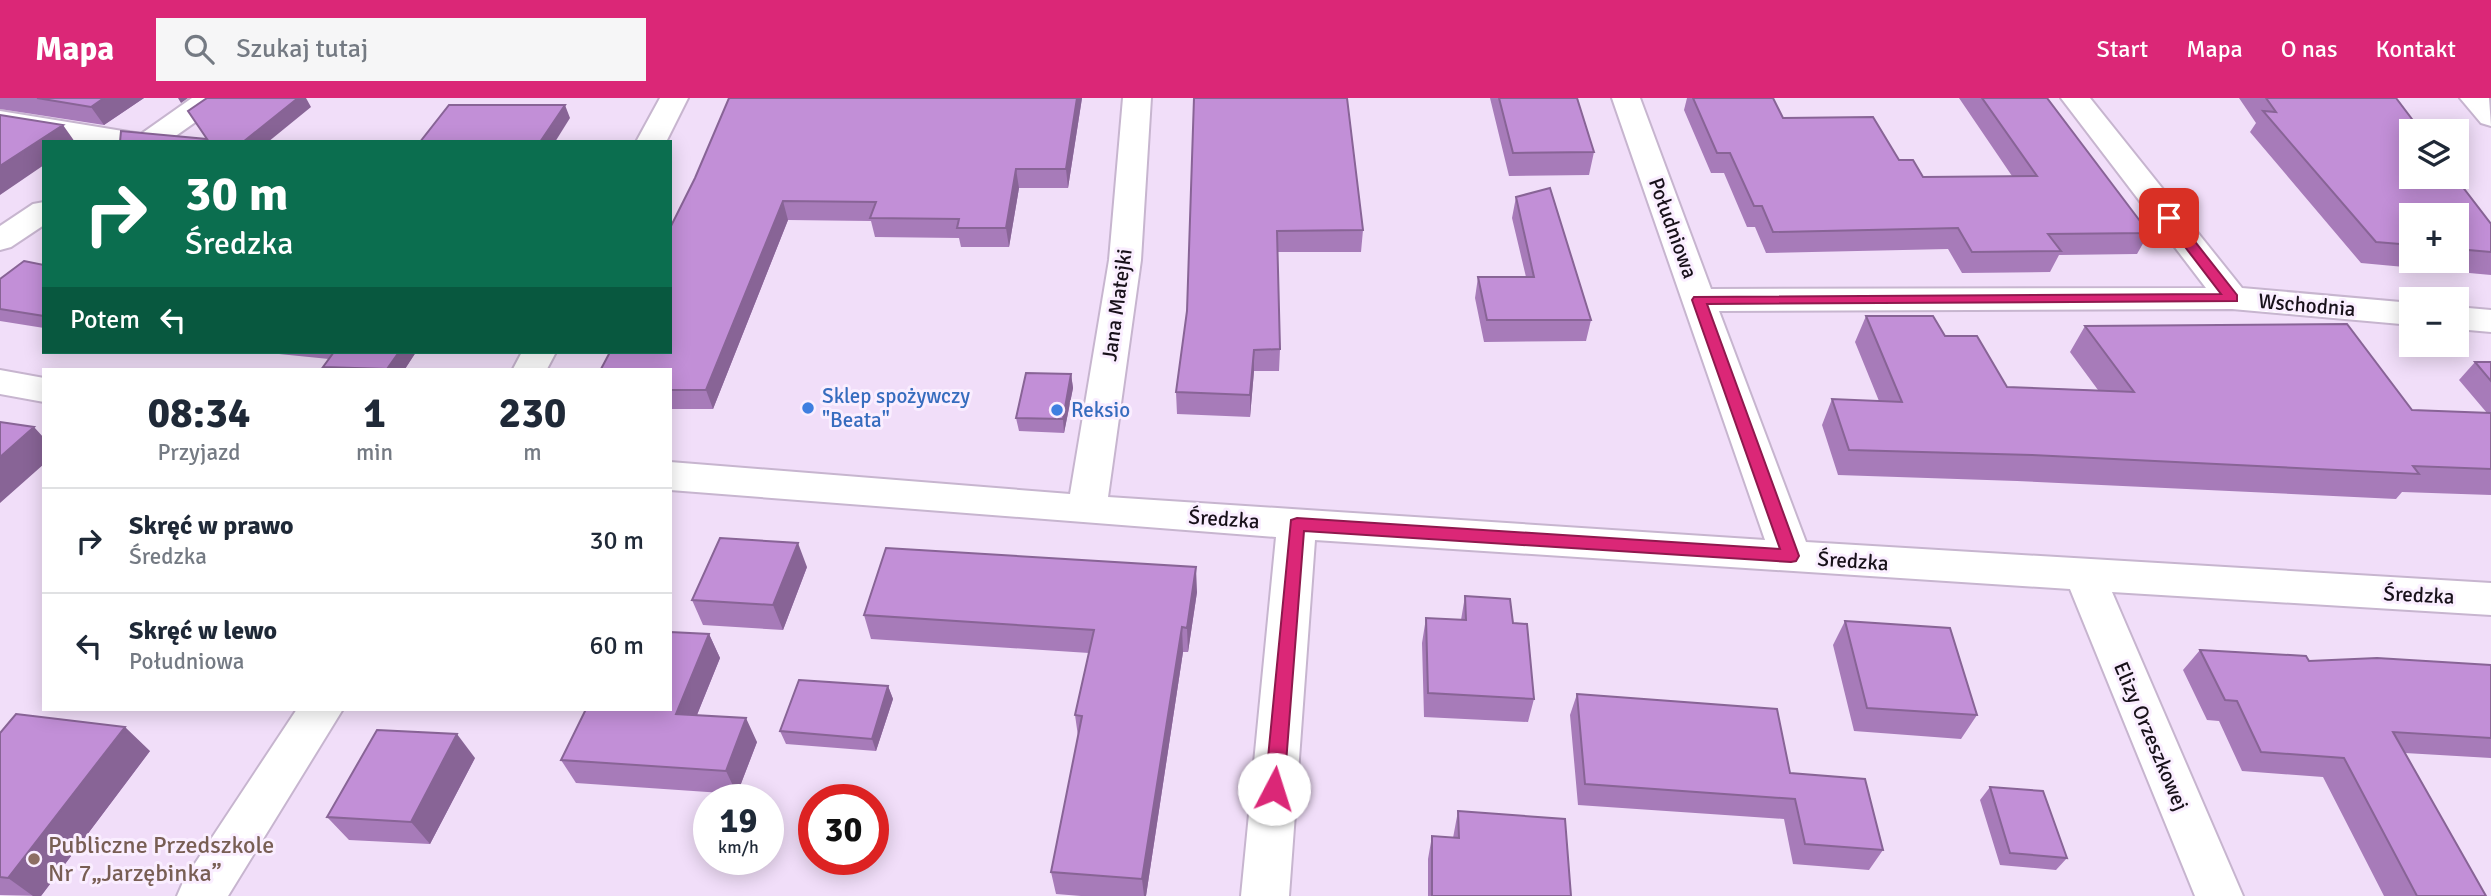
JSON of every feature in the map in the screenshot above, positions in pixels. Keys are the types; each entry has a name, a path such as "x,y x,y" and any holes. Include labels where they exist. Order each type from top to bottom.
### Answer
{"street":[{"path":"151,140 211,98"},
{"path":"652,140 674,98"},
{"name":"Jana Matejki","path":"1087,510 1125,260 1137,98"},
{"name":"Południowa","path":"1626,98 1791,556"},
{"path":"2075,98 2232,298"},
{"path":"2474,98 2491,117"},
{"path":"0,120 126,140"},
{"path":"0,240 42,212"},
{"name":"Wschodnia","path":"1699,300 2232,298 2399,313"},
{"path":"2469,319 2491,321"},
{"path":"0,382 42,390"},
{"name":"Średzka","path":"672,476 1087,510 2084,575 2491,598"},
{"path":"1265,896 1297,524"},
{"name":"Elizy Orzeszkowej","path":"2084,575 2219,896"},
{"path":"201,896 320,711"}],"building":[{"path":"37,98 104,98 91,107"},
{"path":"207,98 298,98 246,140 120,140 121,131 207,139 188,111"},
{"path":"729,98 1077,98 1066,169 1016,169 1006,228 957,228 959,219 870,218 876,202 783,201 706,390 672,390 672,368 602,368 609,354 672,354 672,224"},
{"path":"1194,98 1347,98 1363,230 1277,231 1280,349 1254,350 1250,395 1176,392 1187,311"},
{"path":"1499,98 1577,98 1594,152 1513,153"},
{"path":"1693,98 1773,98 1783,118 1873,117 1899,160 1913,160 1923,177 2037,176 1982,98 2047,98 2149,233 2048,234 2061,251 1972,252 1958,228 1773,232 1762,206 1754,206 1730,153 1717,153"},
{"path":"2266,98 2396,98 2412,119 2399,119 2399,189 2464,189 2491,224 2491,252 2469,250 2469,203 2399,203 2399,244 2376,242 2263,111 2276,112"},
{"path":"449,105 565,105 541,140 422,140"},
{"path":"0,115 63,125 0,166"},
{"path":"1550,188 1591,320 1487,320 1478,277 1534,277 1516,197"},
{"path":"24,261 42,265 42,316 0,309 0,279"},
{"path":"1866,316 1933,316 1945,336 1977,336 2007,387 2134,392 2085,326 2347,324 2412,410 2491,413 2491,469 2413,466 2419,474 2032,455 1849,450 1832,399 1902,402"},
{"path":"333,354 398,354 388,368 323,367"},
{"path":"2475,362 2491,362 2491,381"},
{"path":"1026,373 1071,374 1063,419 1016,418"},
{"path":"0,422 34,427 0,457"},
{"path":"720,538 798,543 773,605 692,600"},
{"path":"886,548 1196,567 1187,628 1182,627 1142,879 1051,872 1082,716 1075,715 1094,630 864,615"},
{"path":"1465,596 1510,599 1513,623 1527,624 1534,699 1428,693 1426,618 1466,620"},
{"path":"1845,621 1950,628 1977,715 1867,708"},
{"path":"672,632 709,634 676,714 746,718 726,771 561,760 585,711 672,711"},
{"path":"2200,650 2306,656 2309,661 2377,658 2491,665 2491,738 2393,732 2486,896 2417,896 2344,758 2261,752 2237,701 2225,700"},
{"path":"799,680 888,686 872,739 780,731"},
{"path":"1577,694 1777,709 1790,773 1865,779 1883,850 1805,844 1795,799 1585,784"},
{"path":"16,714 125,727 8,878 0,877 0,733"},
{"path":"377,730 457,734 411,822 327,817"},
{"path":"1990,787 2043,791 2067,858 2010,853"},
{"path":"1458,811 1565,819 1571,896 1432,896 1432,836 1459,838"}],"place":[{"name":"Sklep spożywczy \"Beata\"","path":"808,408"},
{"name":"Reksio","path":"1057,410"},
{"name":"Publiczne Przedszkole Nr 7„Jarzębinka”","path":"34,859"}],"route":[{"path":"1274,789 1297,524 1791,556 1699,300 2232,298 2169,218"}]}
